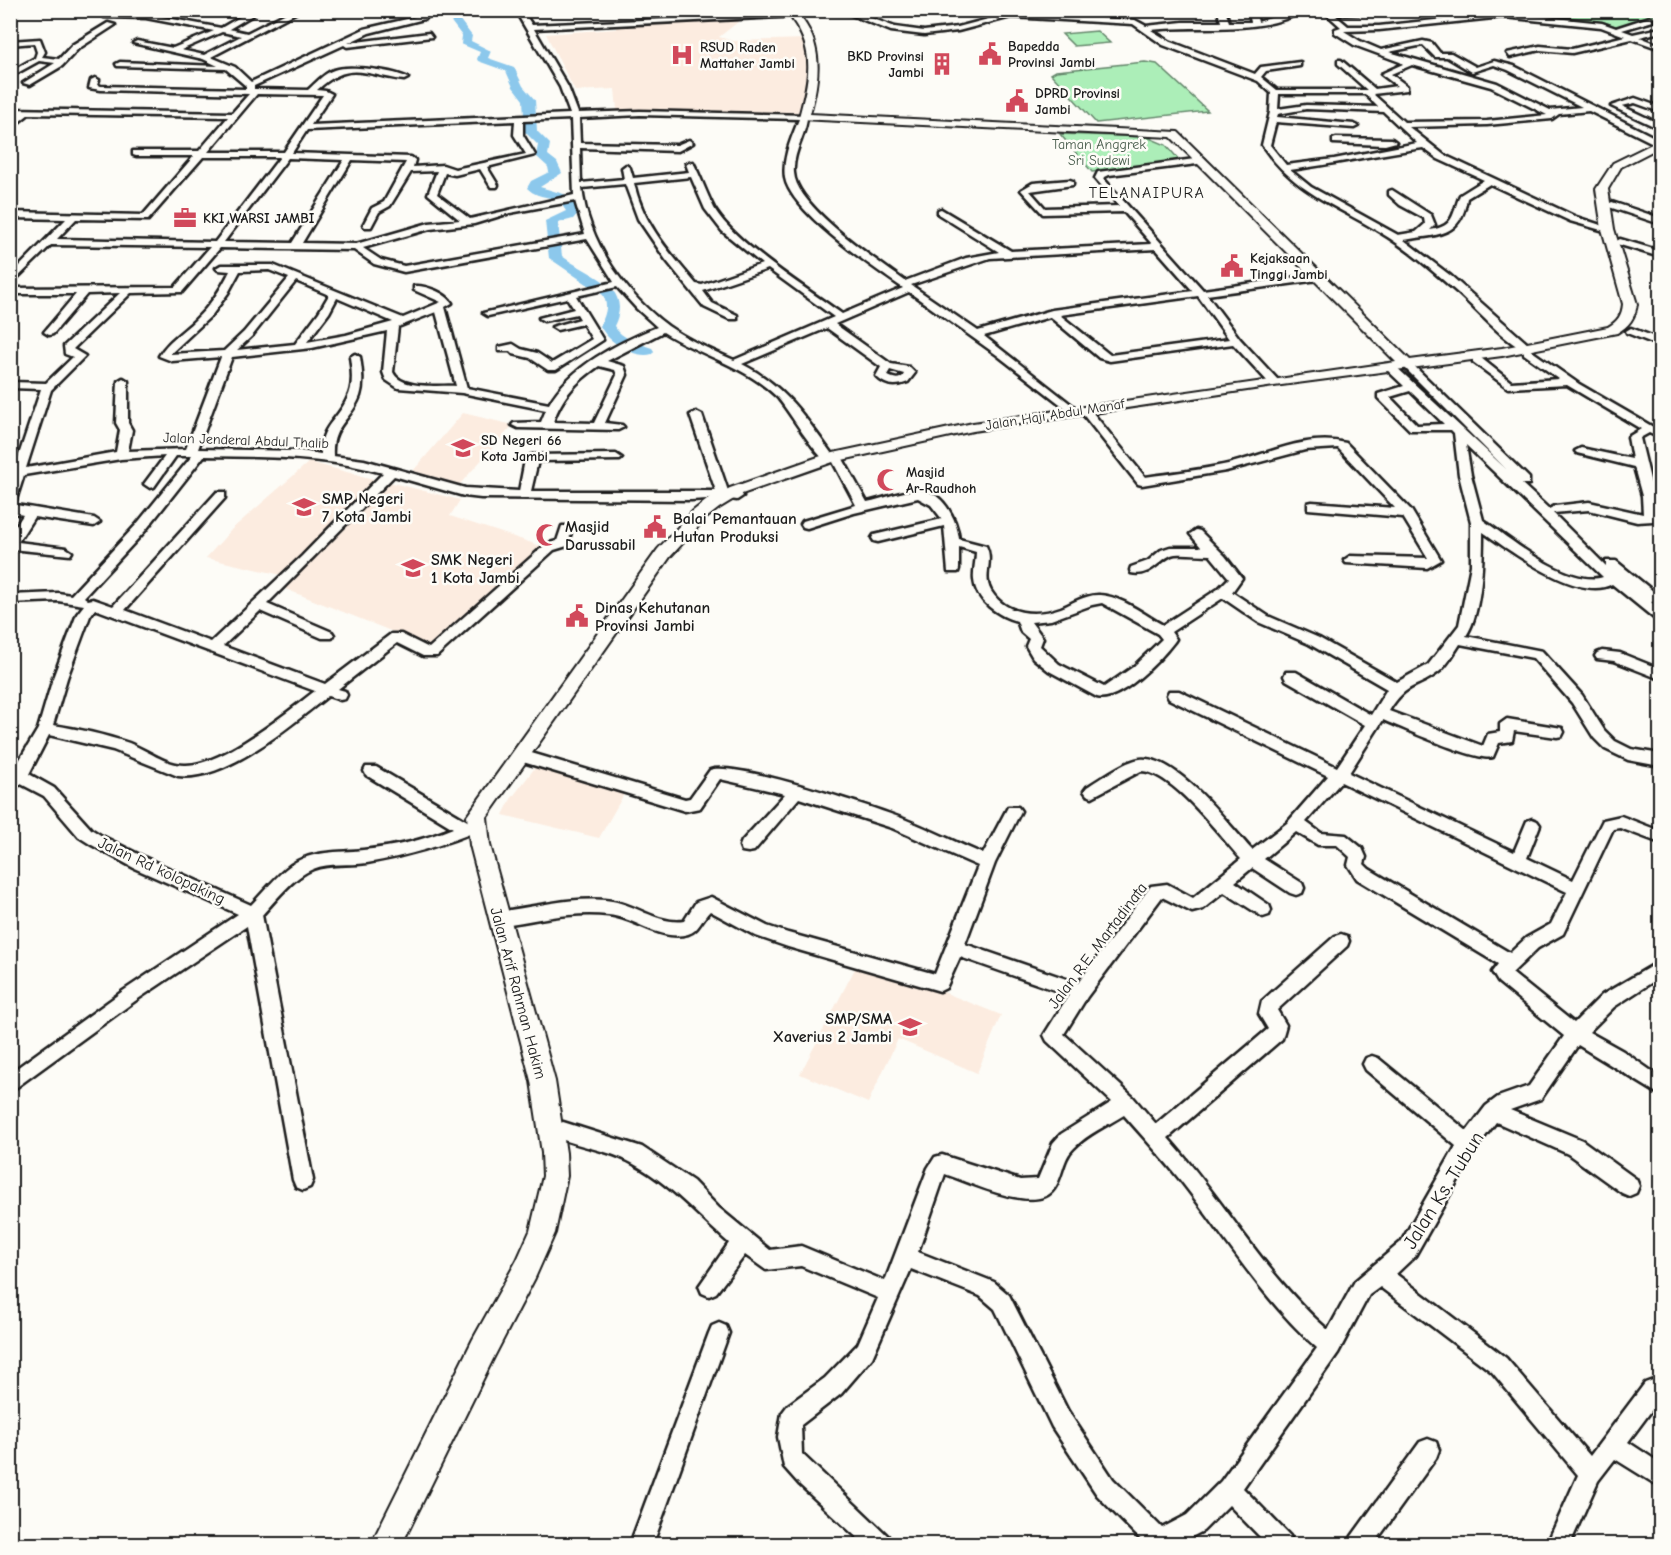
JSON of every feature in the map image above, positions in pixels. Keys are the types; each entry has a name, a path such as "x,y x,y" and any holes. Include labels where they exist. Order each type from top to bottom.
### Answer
{"main road":[{"path":"798,13 797,19 811,41 814,57 810,93 804,117 1174,134 1318,277 1400,368"},
{"path":"1160,135 1324,301"},
{"path":"1400,368 1587,343 1630,331 1636,324 1640,302 1620,242 1612,205 1614,184 1623,170 1660,148"},
{"path":"1374,352 1400,368 1477,360 1597,334 1612,330 1623,323 1629,312 1630,304 1608,229 1602,198 1605,181 1617,165 1660,148"},
{"name":"Jalan Haji Abdul Manaf","path":"975,430 1089,415 1274,381 1400,368"},
{"name":"Jalan Haji Abdul Manaf","path":"730,495 834,460 1072,411 1129,406 1400,368"},
{"path":"472,827 477,816 521,764 670,555 730,495"},
{"name":"Jalan Arif Rahman Hakim","path":"386,1545 478,1359 526,1269 542,1233 555,1176 554,1153 543,1081 513,946 510,917 486,824 488,805"},
{"name":"Jalan Arif Rahman Hakim","path":"401,1545 495,1353 538,1272 553,1236 562,1206 567,1176 567,1151 554,1078 513,946 472,827"}],"street":[{"path":"108,10 106,16 111,17 149,13 167,21 235,23 258,10"},
{"path":"205,57 298,10"},
{"path":"329,10 348,10"},
{"path":"51,242 136,231 235,115 252,89 371,29 422,18 424,10"},
{"path":"518,10 525,17 540,49 568,91 575,115 579,197 590,236 615,284 664,328 764,381 781,395 834,460 863,506"},
{"path":"842,10 894,29 924,33 947,32 1011,15 1135,21 1157,38 1195,56 1268,84 1275,92 1273,116 1266,145 1284,168 1304,186 1397,238 1441,272 1527,350 1569,382 1660,435"},
{"path":"1221,10 1226,25"},
{"path":"1251,10 1255,25"},
{"path":"1146,28 1183,24 1255,25 1271,23 1303,10"},
{"path":"1490,10 1501,15"},
{"path":"167,21 184,11"},
{"path":"530,27 798,13"},
{"path":"1328,14 1346,28"},
{"path":"1328,14 1360,14"},
{"path":"1591,108 1553,113 1545,111 1485,81 1399,59 1357,43 1338,31 1346,28 1501,15 1596,24 1660,47"},
{"path":"1616,30 1650,19"},
{"path":"217,22 248,35"},
{"path":"172,51 217,22"},
{"path":"27,83 61,62 75,47 111,25"},
{"path":"1510,54 1539,48 1572,51 1660,30"},
{"path":"336,47 429,35"},
{"path":"10,43 37,41 41,52 38,59 10,75"},
{"path":"137,43 205,57 232,69 252,89"},
{"path":"1380,52 1424,43 1430,45 1432,52 1448,55 1475,70 1494,63 1516,70 1591,108 1660,148"},
{"path":"38,59 61,62"},
{"path":"1275,92 1370,91 1404,88 1385,74 1408,65 1399,59"},
{"path":"1341,62 1385,110 1423,145 1441,157 1573,219 1608,229"},
{"path":"120,64 232,69"},
{"path":"1256,78 1264,69 1297,64"},
{"path":"311,92 336,71 370,71 384,76 404,78"},
{"path":"10,291 177,290 217,245 328,96 326,93 252,89 101,88 92,86 95,80"},
{"path":"1658,124 1615,106 1635,100 1660,110"},
{"path":"1273,116 1306,107 1385,110"},
{"path":"10,111 235,115"},
{"path":"10,128 27,111"},
{"path":"305,128 640,113 804,117 790,162 789,180 812,210 843,238 976,335 1054,394 1072,411"},
{"path":"1401,125 1513,122 1554,117 1553,113"},
{"path":"1273,116 1354,126"},
{"path":"408,170 441,168 455,172 531,154 519,136 520,117"},
{"path":"1336,141 1347,139 1380,143 1415,138"},
{"path":"576,145 678,148 689,143"},
{"path":"1284,168 1334,162 1387,150 1423,145"},
{"path":"136,153 286,155 408,159 412,161 387,204 375,210 368,225"},
{"path":"296,246 350,158"},
{"path":"1202,161 1101,174 1099,178 1201,294 1236,341 1274,381"},
{"path":"690,164 719,222 769,265 840,317"},
{"path":"482,166 494,185"},
{"path":"661,166 666,177"},
{"path":"627,168 629,182 646,229 708,305 733,317"},
{"path":"444,170 432,194 440,203 460,213 468,222"},
{"path":"579,186 695,174"},
{"path":"1397,238 1448,228 1460,215 1463,197 1490,180"},
{"path":"1070,183 1033,186 1025,190 1043,211 1126,209"},
{"path":"1392,193 1403,203 1428,217 1430,225 1418,235"},
{"path":"10,215 74,216 136,231 217,245 356,247 429,226 468,222 579,197"},
{"path":"1612,205 1660,220"},
{"path":"941,212 1008,253"},
{"path":"10,282 74,216"},
{"path":"356,247 364,255 396,269 404,269 590,236"},
{"path":"1620,242 1660,254"},
{"path":"734,364 969,260 1008,253 1158,246"},
{"path":"696,288 769,265"},
{"path":"237,267 226,293 208,316 168,349 164,356 172,358 298,347 355,338 398,324 447,303 447,300 417,288"},
{"path":"221,268 270,267 398,324"},
{"path":"976,335 1052,313 1318,277"},
{"path":"74,599 158,510 196,452 228,353 248,334 294,278"},
{"path":"488,313 571,296 615,284"},
{"path":"49,332 83,292"},
{"path":"10,500 16,473 48,386 80,358 79,355 67,350 127,292"},
{"path":"298,347 324,313 334,294"},
{"path":"502,348 514,348 517,352 533,355 553,368 598,340 571,296"},
{"path":"440,306 462,390"},
{"path":"544,318 581,310"},
{"path":"1052,313 1103,356 1110,358 1236,341"},
{"path":"557,327 587,320"},
{"path":"827,323 888,367"},
{"path":"398,324 388,372 390,378 402,386 462,390 552,408"},
{"path":"546,425 552,408 573,379 633,339 664,328"},
{"path":"1630,331 1660,343"},
{"path":"327,457 325,441 330,429 354,398 357,384 355,357"},
{"path":"1477,360 1508,385 1569,382"},
{"path":"597,362 615,366 622,371 598,426"},
{"path":"1400,368 1410,388 1544,511 1577,540 1660,603"},
{"path":"1400,368 1555,510 1577,540 1612,577 1660,616"},
{"path":"121,454 126,430 122,423 123,381"},
{"path":"10,385 48,386"},
{"path":"1410,388 1382,396 1414,428 1455,430"},
{"path":"696,414 730,495"},
{"path":"1089,415 1142,482 1236,465 1274,453 1338,444 1346,447 1407,513 1434,558 1433,562 1350,560"},
{"path":"518,425 618,427"},
{"path":"1555,510 1589,506 1637,519 1647,518 1650,508 1647,484 1634,437 1648,429"},
{"name":"Jalan R.E. Martadinata","path":"1126,1103 1053,1035 1081,992 1157,891 1167,891 1193,905 1295,823 1350,762 1376,718 1398,689 1441,661 1466,626 1477,565 1477,522 1455,430"},
{"path":"1581,451 1641,465"},
{"path":"150,484 173,452"},
{"name":"Jalan Jenderal Abdul Thalib","path":"16,473 121,454 196,452 327,457 392,471 464,492 730,495"},
{"path":"525,492 531,460 535,456 616,458"},
{"path":"214,647 392,471"},
{"path":"807,524 863,506 922,494 929,497 943,510 950,521 953,569"},
{"path":"117,610 221,495"},
{"path":"1312,506 1407,513"},
{"path":"10,508 94,522"},
{"path":"31,513 11,545 66,552"},
{"path":"878,538 950,521"},
{"path":"1477,522 1554,571 1588,584 1605,583 1612,577"},
{"path":"45,729 125,748 174,769 200,770 236,752 333,692 396,637 432,653 550,547 563,543 566,530"},
{"path":"1163,631 1223,592 1233,584 1236,578 1196,534"},
{"path":"952,541 971,544 982,549 980,582 989,597 1013,617 1023,619 1061,612 1102,598 1163,631 1169,639 1162,649 1104,694 1082,680 1061,673 1036,652 1033,646 1036,638 1026,629 1023,619"},
{"path":"1136,570 1153,564 1165,553 1174,550 1213,551"},
{"path":"1223,592 1258,624 1314,641 1398,689"},
{"path":"10,599 44,597 93,603 333,692"},
{"path":"15,781 45,729 60,678 84,614 93,603"},
{"path":"258,605 327,635"},
{"path":"1457,639 1537,654 1577,699 1599,734 1610,745 1628,754 1660,760"},
{"path":"1602,656 1615,656 1660,674"},
{"path":"1291,676 1376,718 1488,753 1493,738 1507,737 1507,724 1557,732"},
{"path":"1174,695 1576,889"},
{"path":"521,764 685,805 695,804 712,777 719,773 767,782 897,824 987,863"},
{"path":"1092,791 1139,765 1149,765 1179,782 1197,797 1251,859 1296,888"},
{"path":"371,771 472,827"},
{"name":"Jalan Rd kolopaking","path":"15,781 48,792 85,833 96,840 253,913"},
{"path":"748,846 796,791"},
{"path":"510,917 600,907 624,910 676,930 689,927 702,907 711,904 762,931 788,940 940,983 987,863 1013,812"},
{"path":"1660,837 1621,822 1608,824 1557,929 1532,943 1502,969 1504,977 1575,1034 1617,1057 1660,1088"},
{"path":"1295,823 1318,839 1340,839 1356,853 1358,857 1356,865 1363,874 1510,962"},
{"path":"1518,861 1532,825"},
{"path":"10,1084 129,996 253,913 296,870 327,858 362,857 411,849 472,827"},
{"path":"1222,882 1263,910"},
{"path":"253,913 303,1180"},
{"path":"1155,1137 1276,1033 1277,1025 1268,1014 1268,1007 1341,941"},
{"path":"955,948 1081,992"},
{"name":"Jalan Ks. Tubun","path":"1157,1543 1195,1523 1228,1489 1331,1346 1362,1288 1408,1249 1468,1144 1492,1112 1505,1103 1535,1093 1575,1034 1608,1001 1660,968"},
{"path":"1372,1064 1468,1144"},
{"path":"880,1545 792,1459 789,1437 790,1421 796,1413 833,1386 865,1351 906,1257 938,1168 942,1164 1020,1190 1044,1187 1049,1181 1060,1150 1068,1140 1126,1103 1187,1173 1277,1294 1299,1318 1331,1346"},
{"path":"1492,1112 1575,1147 1629,1186"},
{"path":"563,1131 635,1154 686,1188 712,1215 766,1260 780,1259 794,1254 891,1293"},
{"path":"709,1287 743,1241"},
{"path":"906,1257 987,1289 1002,1302 1059,1419 1105,1486 1157,1543"},
{"path":"1380,1275 1499,1365 1590,1473"},
{"path":"642,1545 719,1333"},
{"path":"1559,1545 1590,1473 1653,1391"},
{"path":"1613,1445 1660,1476"},
{"path":"1360,1545 1428,1450"},
{"path":"1228,1489 1282,1545"}],"shaded area":[{"name":"RSUD Raden Mattaher Jambi","path":"739,19 738,22 719,37 733,41 806,39 808,70 799,114 617,110 615,89 575,91 546,34 616,29 616,23"},
{"name":"SD Negeri 66 Kota Jambi","path":"463,413 513,425 460,484 413,471"},
{"name":"SMP Negeri 7 Kota Jambi","path":"309,462 377,480 282,575 206,558 232,529"},
{"name":"SMK Negeri 1 Kota Jambi","path":"385,481 460,500 450,516 544,547 441,651 283,588"},
{"path":"537,765 627,789 599,838 503,815 511,799"},
{"name":"SMP/SMA Xaverius 2 Jambi","path":"860,959 1001,1015 977,1073 898,1039 868,1103 800,1074"}],"green space":[{"path":"1647,10 1654,16 1618,27 1604,22 1504,14 1495,11"},
{"path":"1097,31 1110,43 1074,46 1062,34"},
{"path":"1145,62 1157,64 1208,111 1096,123 1051,74 1056,71"},
{"name":"Taman Anggrek Sri Sudewi","path":"1060,134 1147,137 1166,145 1181,162 1092,172"}],"waterway":[{"path":"453,10 454,19 467,36 465,42 486,51 482,59 510,69 518,87 529,100 531,132 544,144 542,156 553,165 556,173 535,184 533,188 544,193 558,194 573,212 568,216 551,221 556,258 600,285 608,293 613,302 613,313 607,326 613,336 647,351"}],"place":[{"name":"Bapedda Provinsi Jambi","path":"990,54"},
{"name":"RSUD Raden Mattaher Jambi","path":"682,55"},
{"name":"BKD Provinsi Jambi","path":"942,64"},
{"name":"DPRD Provinsi Jambi","path":"1017,101"},
{"name":"KKI WARSI JAMBI","path":"185,218"},
{"name":"Kejaksaan Tinggi Jambi","path":"1232,266"},
{"name":"SD Negeri 66 Kota Jambi","path":"463,448"},
{"name":"Masjid Ar-Raudhoh","path":"888,480"},
{"name":"SMP Negeri 7 Kota Jambi","path":"304,507"},
{"name":"Balai Pemantauan Hutan Produksi","path":"655,527"},
{"name":"Masjid Darussabil","path":"547,535"},
{"name":"SMK Negeri 1 Kota Jambi","path":"413,568"},
{"name":"Dinas Kehutanan Provinsi Jambi","path":"577,616"},
{"name":"SMP/SMA Xaverius 2 Jambi","path":"910,1027"}],"district":[{"name":"TELANAIPURA","path":"1147,192"}]}
